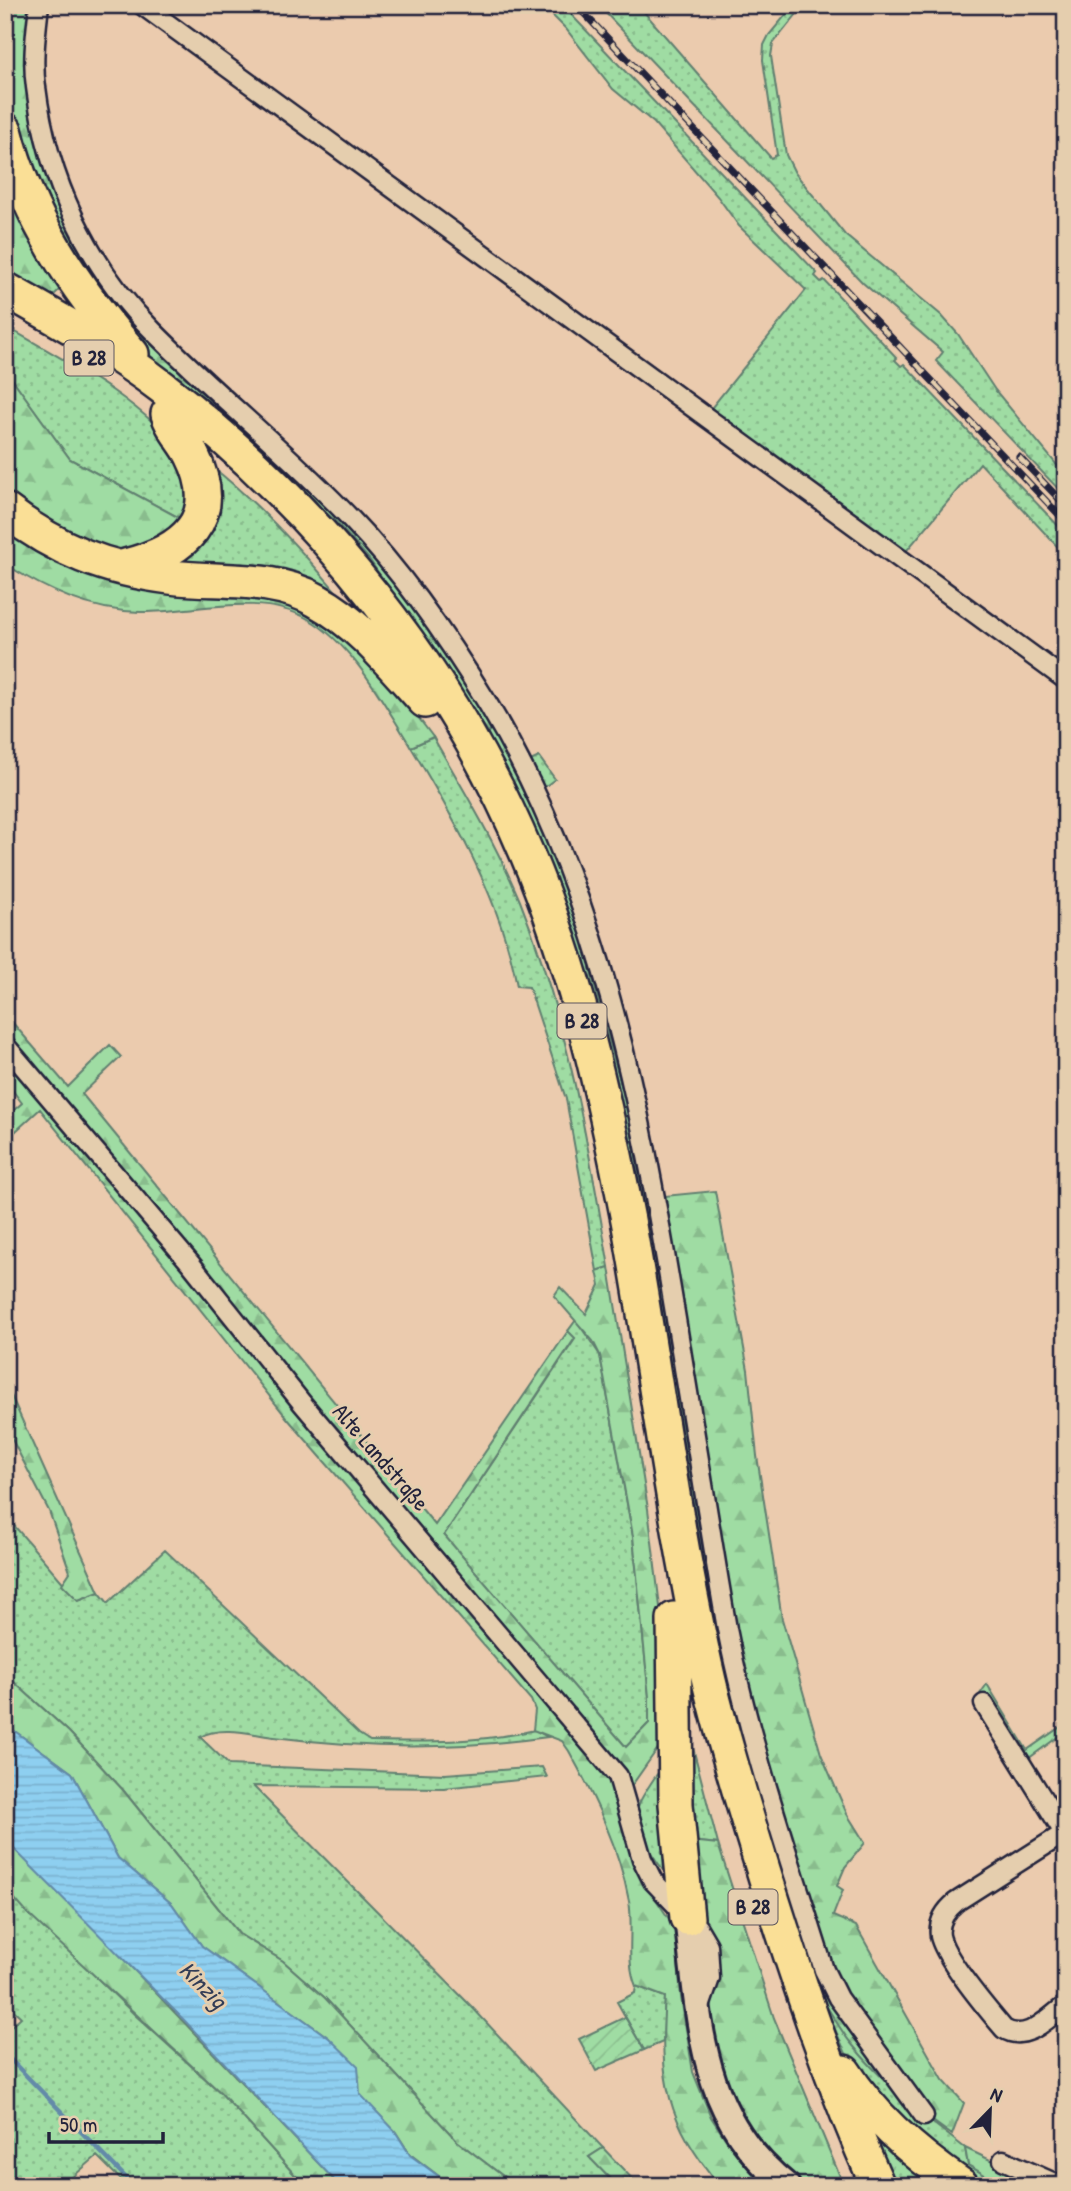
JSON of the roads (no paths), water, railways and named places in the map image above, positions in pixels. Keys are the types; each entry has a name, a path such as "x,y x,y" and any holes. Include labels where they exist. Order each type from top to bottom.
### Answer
{"highway":[{"path":"5,130 29,202 49,242 83,295 170,413 201,475 204,493 197,522 171,552 121,568"},
{"name":"B 28","path":"5,289 294,505 390,617 436,681 474,744 527,854 574,989 607,1122 709,1681 746,1814 806,2007 827,2067 878,2186"},
{"name":"B 28","path":"5,310 92,360 170,413 256,492 328,567 425,701 454,750 510,860 568,1033 602,1178 674,1619 745,1882 797,2038 862,2186"},
{"path":"5,510 61,548 121,568 171,577 276,584 315,599 345,619 425,701"},
{"path":"674,1619 678,1848 687,1918"},
{"path":"653,1881 671,1877 678,1848"},
{"path":"806,2007 863,2102 925,2161 962,2186"}],"street":[{"path":"39,5 35,83 41,118 60,187 95,258 152,330 282,448 356,523 419,601 487,702 551,824 601,964 635,1095 656,1197 739,1693 824,1970 838,1998 924,2116"},
{"path":"142,5 1066,680"},
{"name":"Alte Landstraße","path":"5,1045 191,1264 302,1403 599,1751 618,1776 642,1859 653,1881 687,1918"},
{"path":"984,1704 1065,1834 948,1909 940,1925 946,1949 1004,2029 1020,2035 1028,2032 1066,2004"},
{"path":"687,1918 696,2015 710,2076 729,2120 750,2150 787,2186"},
{"path":"1003,2160 1061,2186"}],"water":[{"name":"Kinzig","path":"5,1724 72,1773 118,1858 172,1904 202,1946 329,2038 358,2066 360,2094 395,2131 410,2155 452,2186 340,2186 184,2020 5,1840"}],"waterway":[{"path":"5,2054 134,2186"}],"railway":[{"path":"576,5 1066,522"},
{"path":"1019,457 1066,506"}]}
